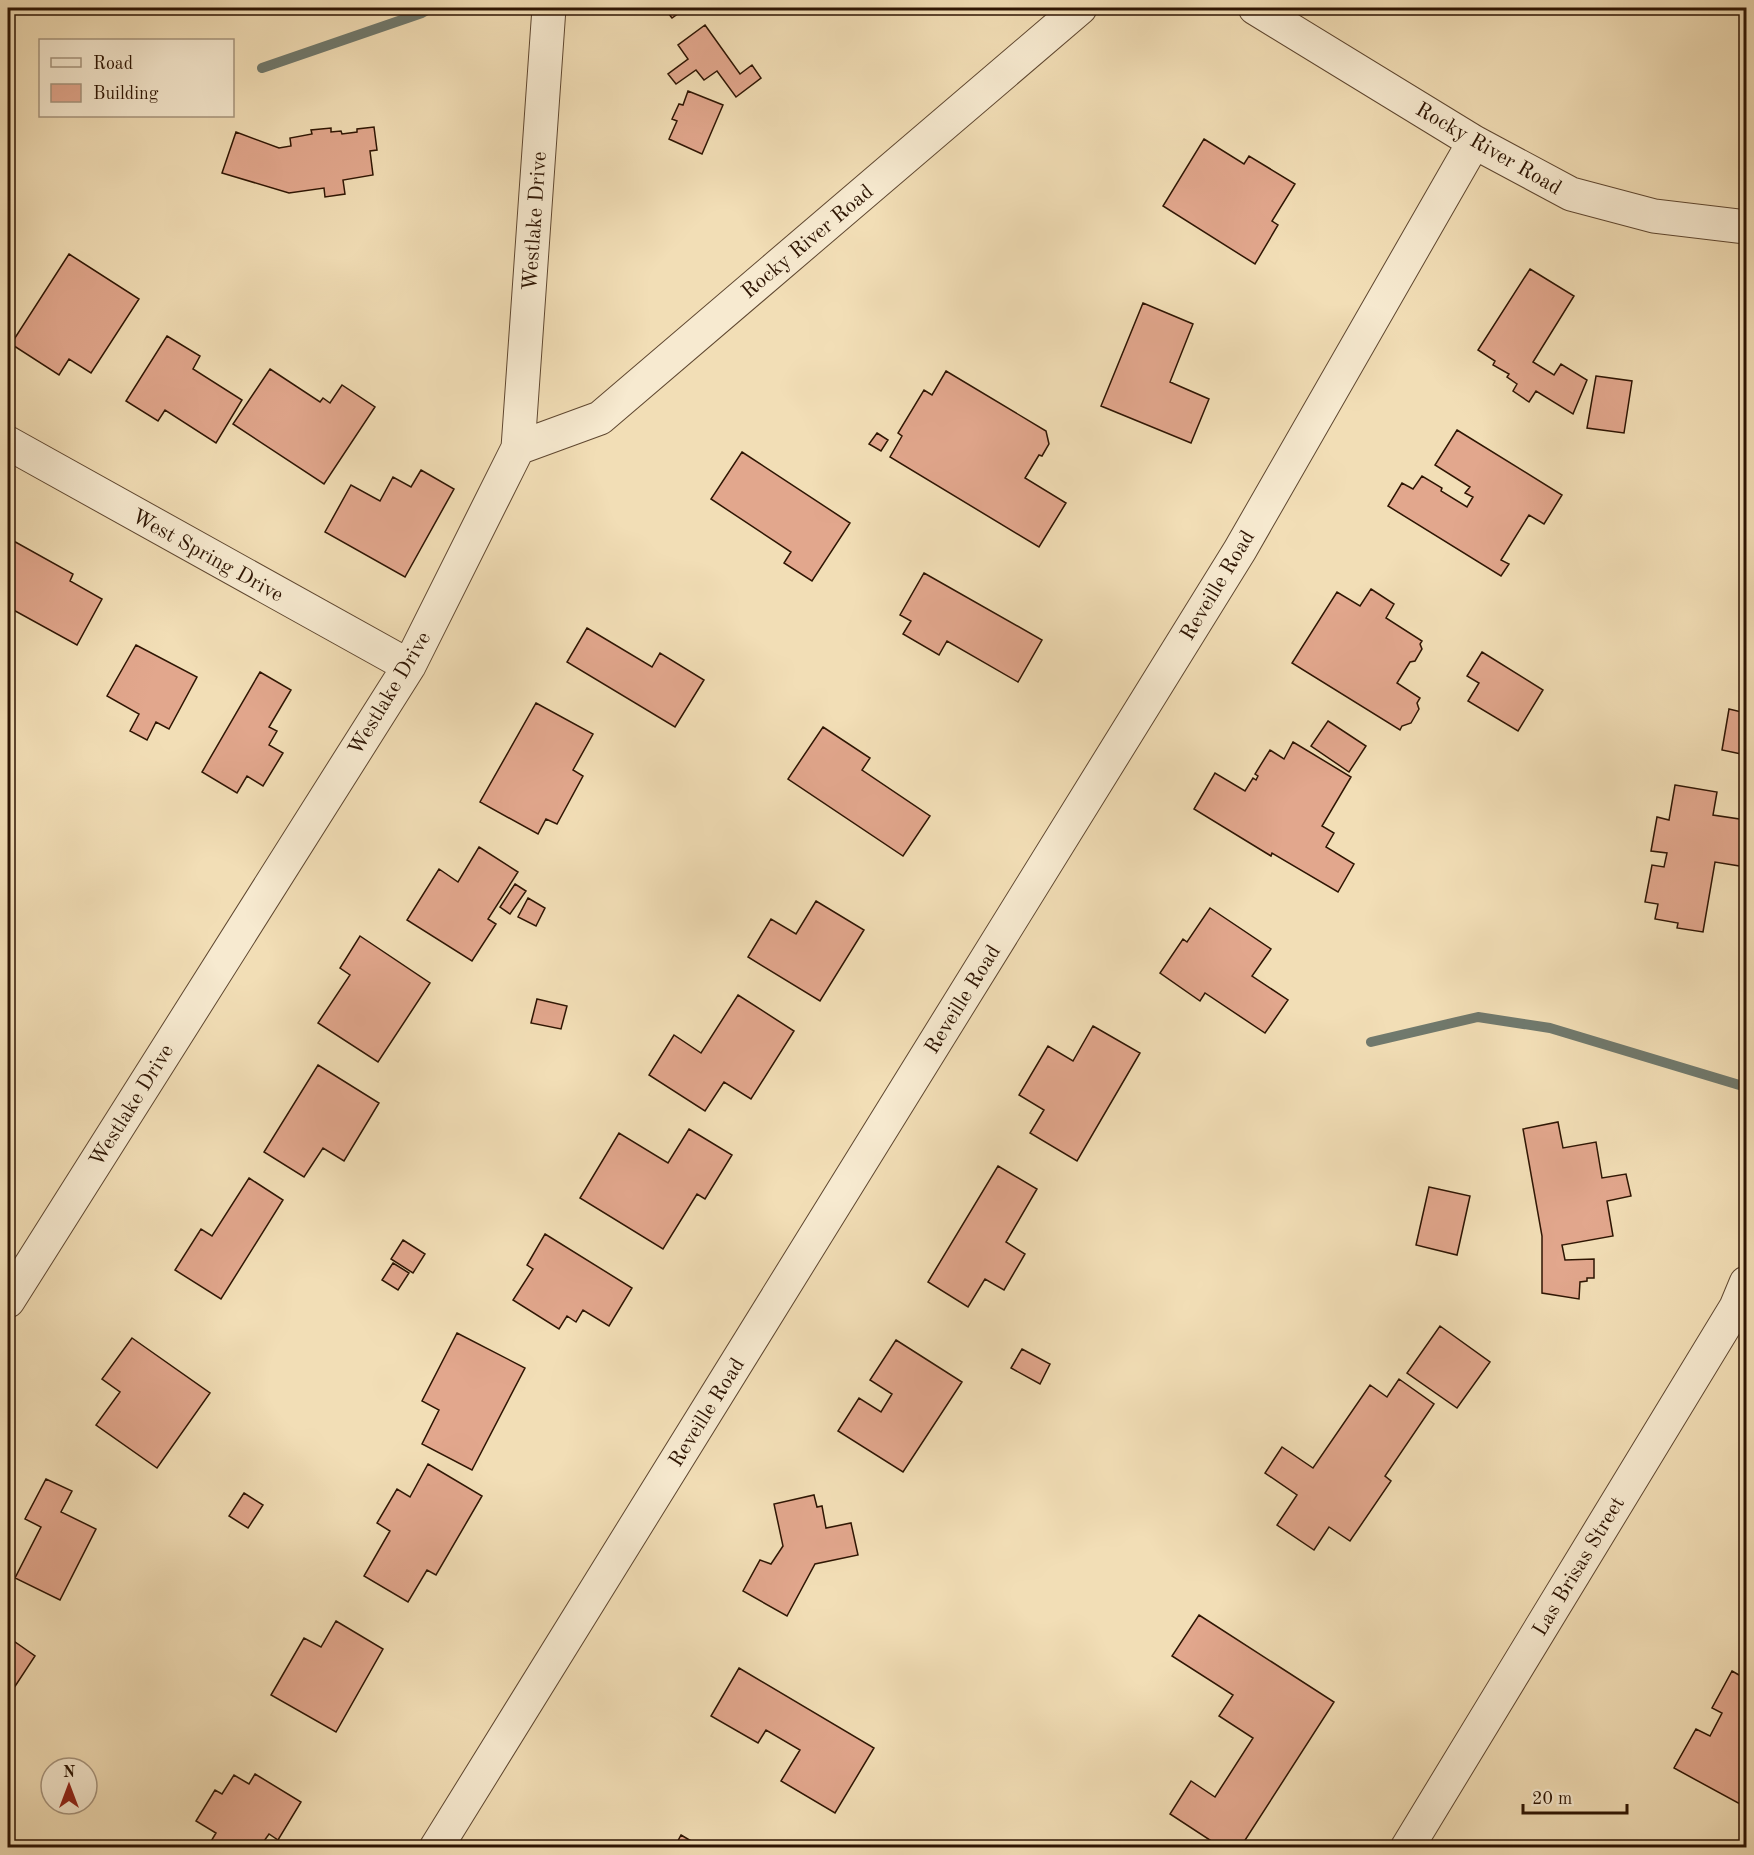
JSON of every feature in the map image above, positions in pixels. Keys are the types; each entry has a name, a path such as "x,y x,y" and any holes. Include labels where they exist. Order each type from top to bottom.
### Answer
{"street":[{"name":"Westlake Drive","path":"8,1301 409,666 518,448 549,8"},
{"name":"Rocky River Road","path":"518,448 600,418 1080,8"},
{"name":"Rocky River Road","path":"1255,8 1474,142 1571,194 1654,216 1746,227"},
{"name":"Reveille Road","path":"436,1848 1240,550 1474,142"},
{"name":"West Spring Drive","path":"8,442 409,666"},
{"name":"Las Brisas Street","path":"1407,1848 1736,1307 1746,1283"}],"building":[{"path":"664,8 686,8 672,18"},
{"path":"705,25 740,74 752,65 761,78 736,97 717,71 704,80 696,70 676,84 668,74 688,59 678,45"},
{"path":"688,91 723,105 702,154 669,139 677,121 672,119 679,104 683,105"},
{"path":"374,127 377,150 370,151 373,175 343,180 345,194 325,197 324,188 289,193 222,173 236,132 279,148 291,146 290,138 312,134 311,130 331,128 331,132 341,131 342,134"},
{"path":"1204,139 1244,164 1249,156 1295,184 1272,221 1278,225 1255,264 1163,206"},
{"path":"69,254 139,299 91,373 69,359 59,375 11,344"},
{"path":"1530,269 1574,296 1533,362 1554,375 1561,364 1587,380 1573,414 1536,391 1529,402 1513,391 1517,384 1507,377 1509,374 1493,365 1495,361 1478,350"},
{"path":"1143,303 1193,324 1170,382 1209,399 1191,443 1101,406"},
{"path":"167,336 200,356 193,369 242,400 216,443 165,410 158,421 126,401"},
{"path":"270,369 320,402 323,398 330,403 342,385 375,407 324,484 233,424"},
{"path":"946,371 1046,431 1049,444 1042,456 1039,455 1025,478 1066,503 1039,547 890,457 902,436 898,433 924,390 932,395"},
{"path":"1596,376 1632,381 1624,433 1587,428"},
{"path":"1457,430 1562,495 1544,524 1529,515 1501,560 1509,564 1501,576 1388,506 1402,483 1413,489 1422,476 1467,507 1473,497 1465,493 1470,487 1435,465"},
{"path":"877,433 888,440 881,451 869,444"},
{"path":"742,452 850,523 812,581 784,563 791,552 711,499"},
{"path":"421,470 454,489 405,577 325,532 351,485 380,501 393,477 411,487"},
{"path":"10,539 73,574 70,581 102,599 77,645 8,607 8,544"},
{"path":"924,573 1042,640 1018,682 947,641 939,655 903,634 911,621 900,615"},
{"path":"1371,589 1394,604 1386,618 1422,641 1420,644 1422,649 1415,661 1410,662 1397,683 1420,698 1417,703 1419,709 1411,723 1402,726 1400,730 1292,663 1337,592 1360,606"},
{"path":"587,628 652,667 660,653 704,680 675,727 567,662"},
{"path":"136,645 197,677 169,729 156,722 147,740 130,731 139,714 107,696"},
{"path":"1482,652 1543,690 1518,731 1468,701 1479,683 1467,676"},
{"path":"260,672 291,690 269,727 277,731 269,745 283,753 263,786 247,776 237,793 202,772"},
{"path":"536,703 593,734 573,770 583,776 557,824 546,819 538,834 480,802"},
{"path":"1729,709 1746,713 1746,755 1722,750"},
{"path":"1328,721 1366,746 1349,772 1311,746"},
{"path":"823,727 870,758 862,770 930,816 903,856 788,779"},
{"path":"1293,742 1351,777 1322,826 1334,833 1326,847 1354,864 1338,892 1272,853 1271,856 1194,809 1215,773 1245,791 1253,778 1256,780 1258,776 1255,774 1270,750 1284,759"},
{"path":"1675,785 1717,792 1713,815 1746,820 1746,867 1715,862 1703,932 1677,928 1678,923 1655,919 1658,904 1645,902 1652,865 1664,867 1667,853 1651,851 1657,817 1669,820"},
{"path":"479,847 518,872 488,919 496,924 472,961 407,920 439,869 458,882"},
{"path":"515,884 526,891 510,914 500,907"},
{"path":"528,898 545,908 536,926 518,917"},
{"path":"816,901 864,930 820,1001 748,957 771,919 796,934"},
{"path":"1210,908 1271,949 1252,976 1288,1000 1265,1033 1205,993 1200,1001 1160,973 1183,939 1187,942"},
{"path":"360,936 430,983 378,1062 318,1023 350,975 340,968"},
{"path":"738,995 794,1031 751,1099 724,1082 705,1111 649,1075 674,1035 701,1053"},
{"path":"537,999 567,1006 561,1029 531,1023"},
{"path":"1093,1026 1140,1053 1077,1161 1030,1133 1044,1110 1019,1095 1048,1046 1073,1061"},
{"path":"318,1065 379,1103 344,1161 323,1148 304,1177 264,1152"},
{"path":"1558,1122 1563,1148 1596,1142 1602,1178 1626,1174 1631,1196 1607,1201 1613,1236 1562,1245 1565,1260 1594,1259 1594,1278 1587,1278 1587,1281 1580,1282 1579,1299 1542,1293 1542,1236 1523,1129"},
{"path":"689,1129 732,1155 705,1199 697,1194 663,1249 580,1198 619,1133 668,1163"},
{"path":"998,1166 1037,1189 1006,1242 1025,1254 1004,1290 985,1279 968,1307 928,1282"},
{"path":"249,1178 283,1200 221,1299 175,1270 201,1229 212,1236"},
{"path":"1429,1187 1470,1196 1457,1255 1416,1245"},
{"path":"545,1234 632,1288 609,1326 583,1310 576,1322 567,1316 559,1329 513,1300 533,1269 527,1265"},
{"path":"403,1240 425,1254 413,1273 391,1259"},
{"path":"393,1263 409,1273 398,1290 382,1280"},
{"path":"1440,1326 1490,1362 1457,1408 1407,1373"},
{"path":"457,1333 525,1368 472,1470 422,1444 439,1410 422,1401"},
{"path":"132,1338 210,1393 157,1468 96,1425 120,1392 102,1379"},
{"path":"896,1340 962,1382 903,1472 838,1431 859,1398 881,1412 892,1394 870,1380"},
{"path":"1022,1349 1050,1364 1040,1384 1011,1368"},
{"path":"1399,1379 1434,1404 1385,1476 1391,1481 1350,1541 1329,1527 1314,1550 1277,1525 1297,1495 1265,1473 1282,1447 1313,1468 1370,1385 1387,1397"},
{"path":"428,1464 482,1496 436,1575 427,1570 408,1602 364,1576 390,1531 377,1523 397,1489 410,1497"},
{"path":"46,1479 72,1491 61,1512 96,1529 60,1600 15,1578 41,1527 25,1519"},
{"path":"244,1493 263,1505 248,1528 229,1516"},
{"path":"814,1495 817,1507 822,1506 826,1528 851,1523 858,1555 815,1564 787,1616 743,1591 760,1560 771,1564 783,1546 774,1504"},
{"path":"1199,1615 1334,1702 1240,1848 1222,1848 1170,1814 1191,1781 1215,1797 1253,1738 1219,1716 1233,1695 1172,1656"},
{"path":"336,1621 383,1649 336,1732 271,1695 304,1638 321,1647"},
{"path":"8,1637 35,1656 8,1697"},
{"path":"739,1668 874,1748 835,1813 781,1781 800,1750 766,1730 758,1743 711,1716"},
{"path":"1732,1671 1746,1679 1746,1792 1740,1804 1674,1768 1696,1729 1710,1736 1722,1713 1712,1708"},
{"path":"255,1774 301,1802 278,1840 269,1834 264,1841 275,1848 207,1848 216,1833 196,1821 215,1790 222,1794 234,1775 249,1784"},
{"path":"681,1835 703,1848 674,1848"}],"waterway":[{"path":"262,68 431,8"},
{"path":"1371,1042 1478,1017 1550,1028 1746,1087"}]}
